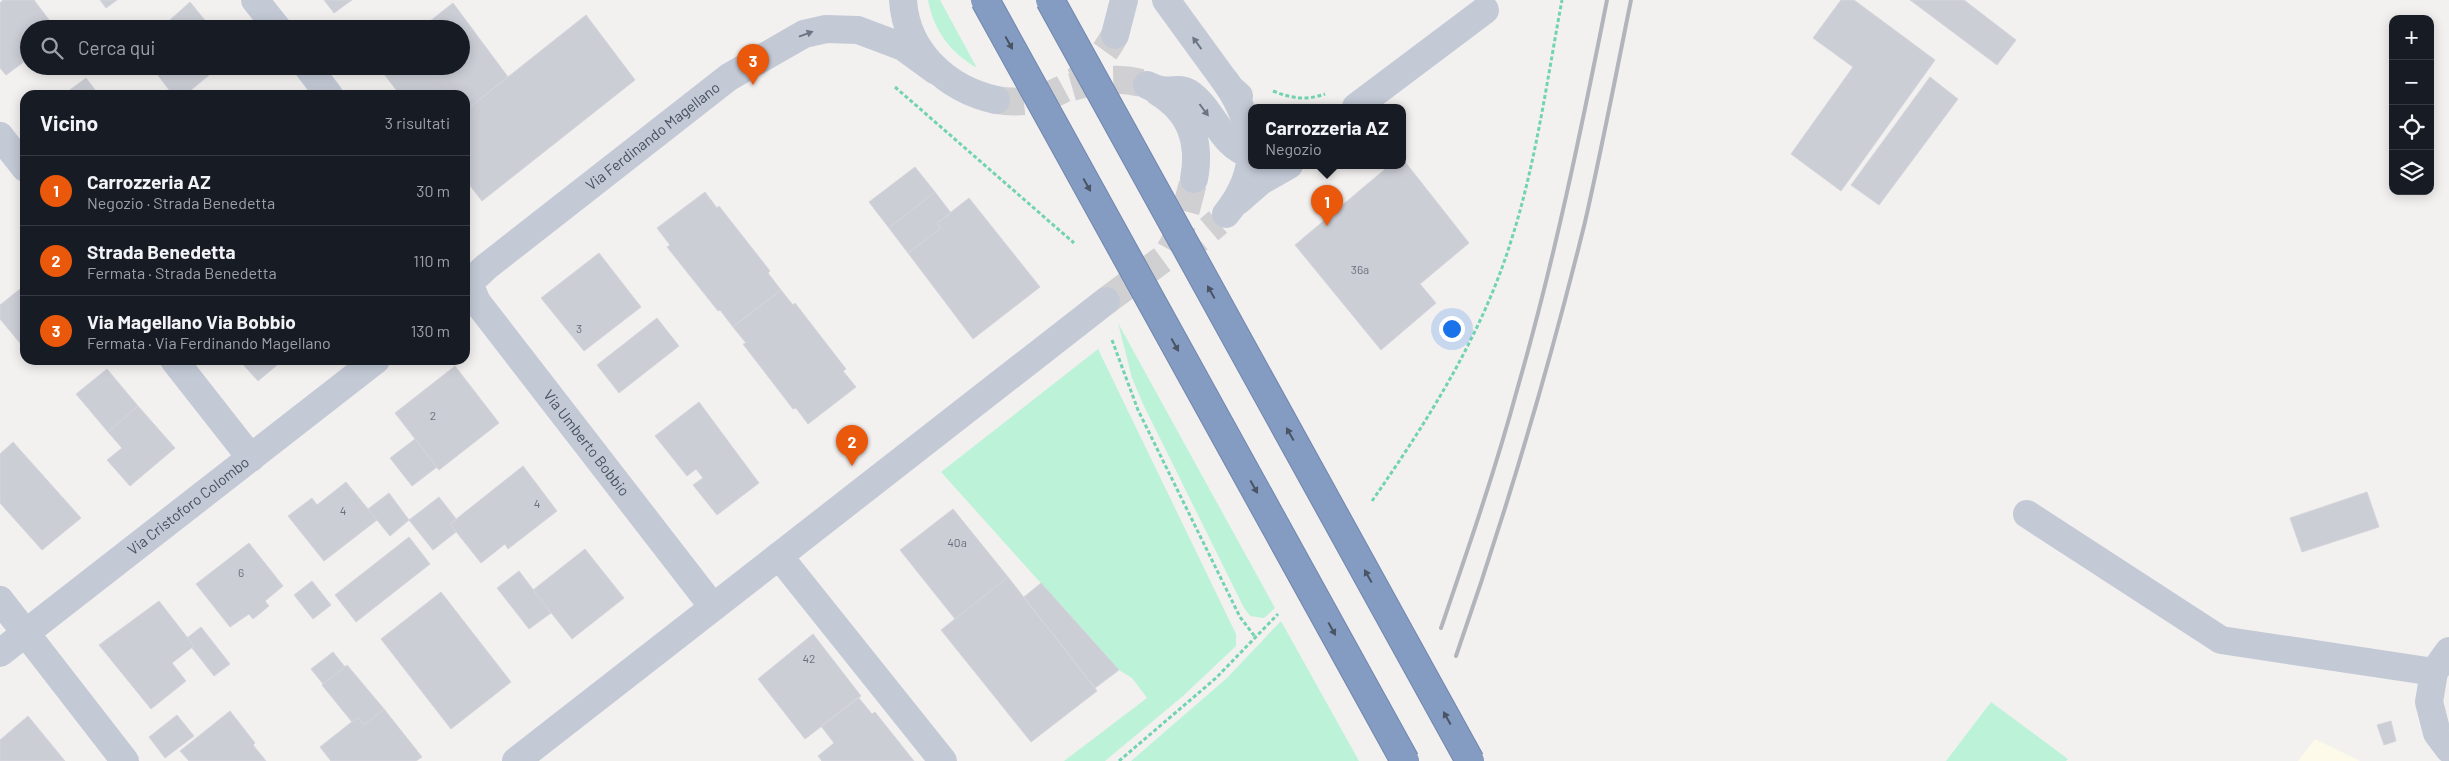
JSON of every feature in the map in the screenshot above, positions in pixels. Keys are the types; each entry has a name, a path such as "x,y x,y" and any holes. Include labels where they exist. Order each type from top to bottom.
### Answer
{"highway":[{"path":"985,0 1405,761"},
{"path":"1050,0 1470,761"}],"street":[{"path":"255,0 271,20"},
{"path":"890,0 910,30"},
{"name":"Via Ferdinando Magellano","path":"902,0 914,42 936,71"},
{"path":"1115,35 1124,0"},
{"path":"1166,0 1236,94 1261,98"},
{"path":"1360,104 1485,10"},
{"name":"Via Ferdinando Magellano","path":"470,279 729,77 804,34 826,29 848,29 858,30 891,41 915,54 965,91 996,100"},
{"path":"314,75 325,90"},
{"path":"1226,82 1248,120"},
{"path":"1194,179 1197,146 1190,126 1184,115 1172,101 1144,84 1164,91 1181,89 1187,92 1197,100 1228,140 1248,153"},
{"path":"0,136 20,162"},
{"path":"1248,168 1244,185 1222,218 1261,181 1282,169"},
{"name":"Via Umberto Bobbio","path":"470,289 477,302 713,607"},
{"path":"533,756 713,607 1101,305"},
{"path":"178,365 251,458"},
{"name":"Via Cristoforo Colombo","path":"0,653 370,365"},
{"path":"2028,514 2221,640 2442,661 2429,702 2437,733 2449,749"},
{"path":"779,556 943,761"},
{"path":"0,600 125,761"}],"path":[{"path":"1372,501 1436,402 1469,340 1499,275 1517,221 1532,160 1562,0"},
{"path":"893,85 1074,243"},
{"path":"1261,98 1282,95 1314,98 1327,93"},
{"path":"1101,305 1138,410 1240,617 1256,638"},
{"path":"1119,761 1216,678 1278,614"}],"shaded area":[{"path":"2315,739 2360,761 2298,761"}],"green space":[{"path":"928,0 940,0 977,68 951,48 945,40 934,21"},
{"path":"1118,323 1275,608 1264,618 1250,616 1244,608 1143,404 1132,378"},
{"path":"1098,349 1236,634 1236,646 1183,696 1105,761 1064,761 1147,698 1132,678 1119,670 941,472"},
{"path":"1281,621 1359,761 1131,761 1227,678"},
{"path":"1991,702 2068,759 2066,761 1946,761"}],"building":[{"path":"3,0 34,0 49,20 20,20 20,65 6,75 0,68 0,3"},
{"path":"100,0 117,0 106,8"},
{"path":"324,0 352,0 334,13"},
{"path":"1841,0 1854,0 1935,60 1841,191 1791,154 1853,67 1813,38"},
{"path":"1910,0 1964,0 2016,40 1997,65"},
{"path":"190,2 205,20 170,20"},
{"path":"453,3 466,20 431,20"},
{"path":"586,15 635,80 482,201 470,185 470,107"},
{"path":"470,26 508,77 470,107 470,90 396,90 385,75 470,75"},
{"path":"158,75 209,75 191,90 169,90"},
{"path":"1930,77 1958,99 1879,205 1851,185"},
{"path":"86,78 95,90 70,90"},
{"path":"1406,163 1469,243 1420,284 1436,303 1381,350 1295,245 1385,169 1406,169"},
{"path":"915,167 935,192 889,228 869,202"},
{"path":"705,192 717,208 719,206 770,271 768,273 781,290 733,327 667,247 670,245 657,228"},
{"path":"935,192 951,213 937,223 941,228 908,253 889,228"},
{"path":"969,198 1040,287 973,339 908,253 941,228 937,223"},
{"path":"599,253 641,307 584,351 541,298"},
{"path":"20,289 20,343 0,319 0,305"},
{"path":"781,290 793,305 795,303 846,369 843,371 856,387 808,424 796,408 793,409 743,344 746,343 733,327"},
{"path":"657,318 679,346 619,393 597,365"},
{"path":"244,365 277,365 258,381"},
{"path":"455,366 499,423 439,470 395,413"},
{"path":"107,369 138,406 108,432 76,394"},
{"path":"699,402 759,483 717,515 693,485 703,478 696,469 687,476 655,436"},
{"path":"138,406 175,448 130,486 107,460 122,448 108,432"},
{"path":"415,439 437,467 412,486 390,458"},
{"path":"13,442 81,518 42,550 0,503 0,454"},
{"path":"523,466 557,511 508,549 505,544 481,563 450,524"},
{"path":"346,482 377,520 324,561 288,516 312,498 317,505"},
{"path":"2367,492 2379,527 2302,552 2290,518"},
{"path":"389,493 409,520 390,536 368,509"},
{"path":"439,497 457,520 450,524 456,532 433,550 409,520"},
{"path":"953,509 1008,577 955,619 900,550"},
{"path":"409,537 430,564 356,622 335,595"},
{"path":"249,543 283,586 265,601 269,606 253,619 249,614 230,627 196,584"},
{"path":"585,549 624,598 572,639 533,590"},
{"path":"519,571 551,613 529,629 497,588"},
{"path":"1008,577 1097,691 1031,742 941,630"},
{"path":"312,581 331,605 313,619 294,595"},
{"path":"1041,583 1119,670 1095,688 1024,597"},
{"path":"441,592 511,682 451,729 381,639"},
{"path":"159,601 194,646 172,663 186,681 151,709 99,645"},
{"path":"201,627 230,664 214,676 192,648 194,646 187,638"},
{"path":"813,634 861,696 805,739 758,679"},
{"path":"333,652 345,667 323,684 311,669"},
{"path":"347,665 384,709 364,725 358,717 352,722 322,685"},
{"path":"858,697 872,714 875,712 914,761 822,761 818,756 834,743 821,726"},
{"path":"384,709 422,757 416,761 331,761 320,747 358,717 364,725"},
{"path":"230,711 255,743 253,745 266,761 189,761 180,751"},
{"path":"177,715 194,736 165,758 149,737"},
{"path":"28,716 65,761 0,761 0,740"},
{"path":"2391,721 2396,741 2384,745 2377,725"}],"tunnel":[{"path":"996,100 1015,102 1033,100 1050,95 1066,87 1094,65 1115,35"},
{"path":"1072,87 1107,80 1142,83"},
{"path":"1170,250 1180,232 1194,179"},
{"path":"1106,301 1163,259 1190,246 1218,222"}],"railway":[{"path":"1441,628 1509,420 1543,293 1566,196 1607,0"},
{"path":"1456,656 1526,440 1557,331 1585,222 1631,0"}],"place":[{"name":"Via Magellano Via Bobbio","path":"753,85"},
{"name":"Carrozzeria AZ","path":"1327,226"},
{"name":"Strada Benedetta","path":"852,466"}]}
